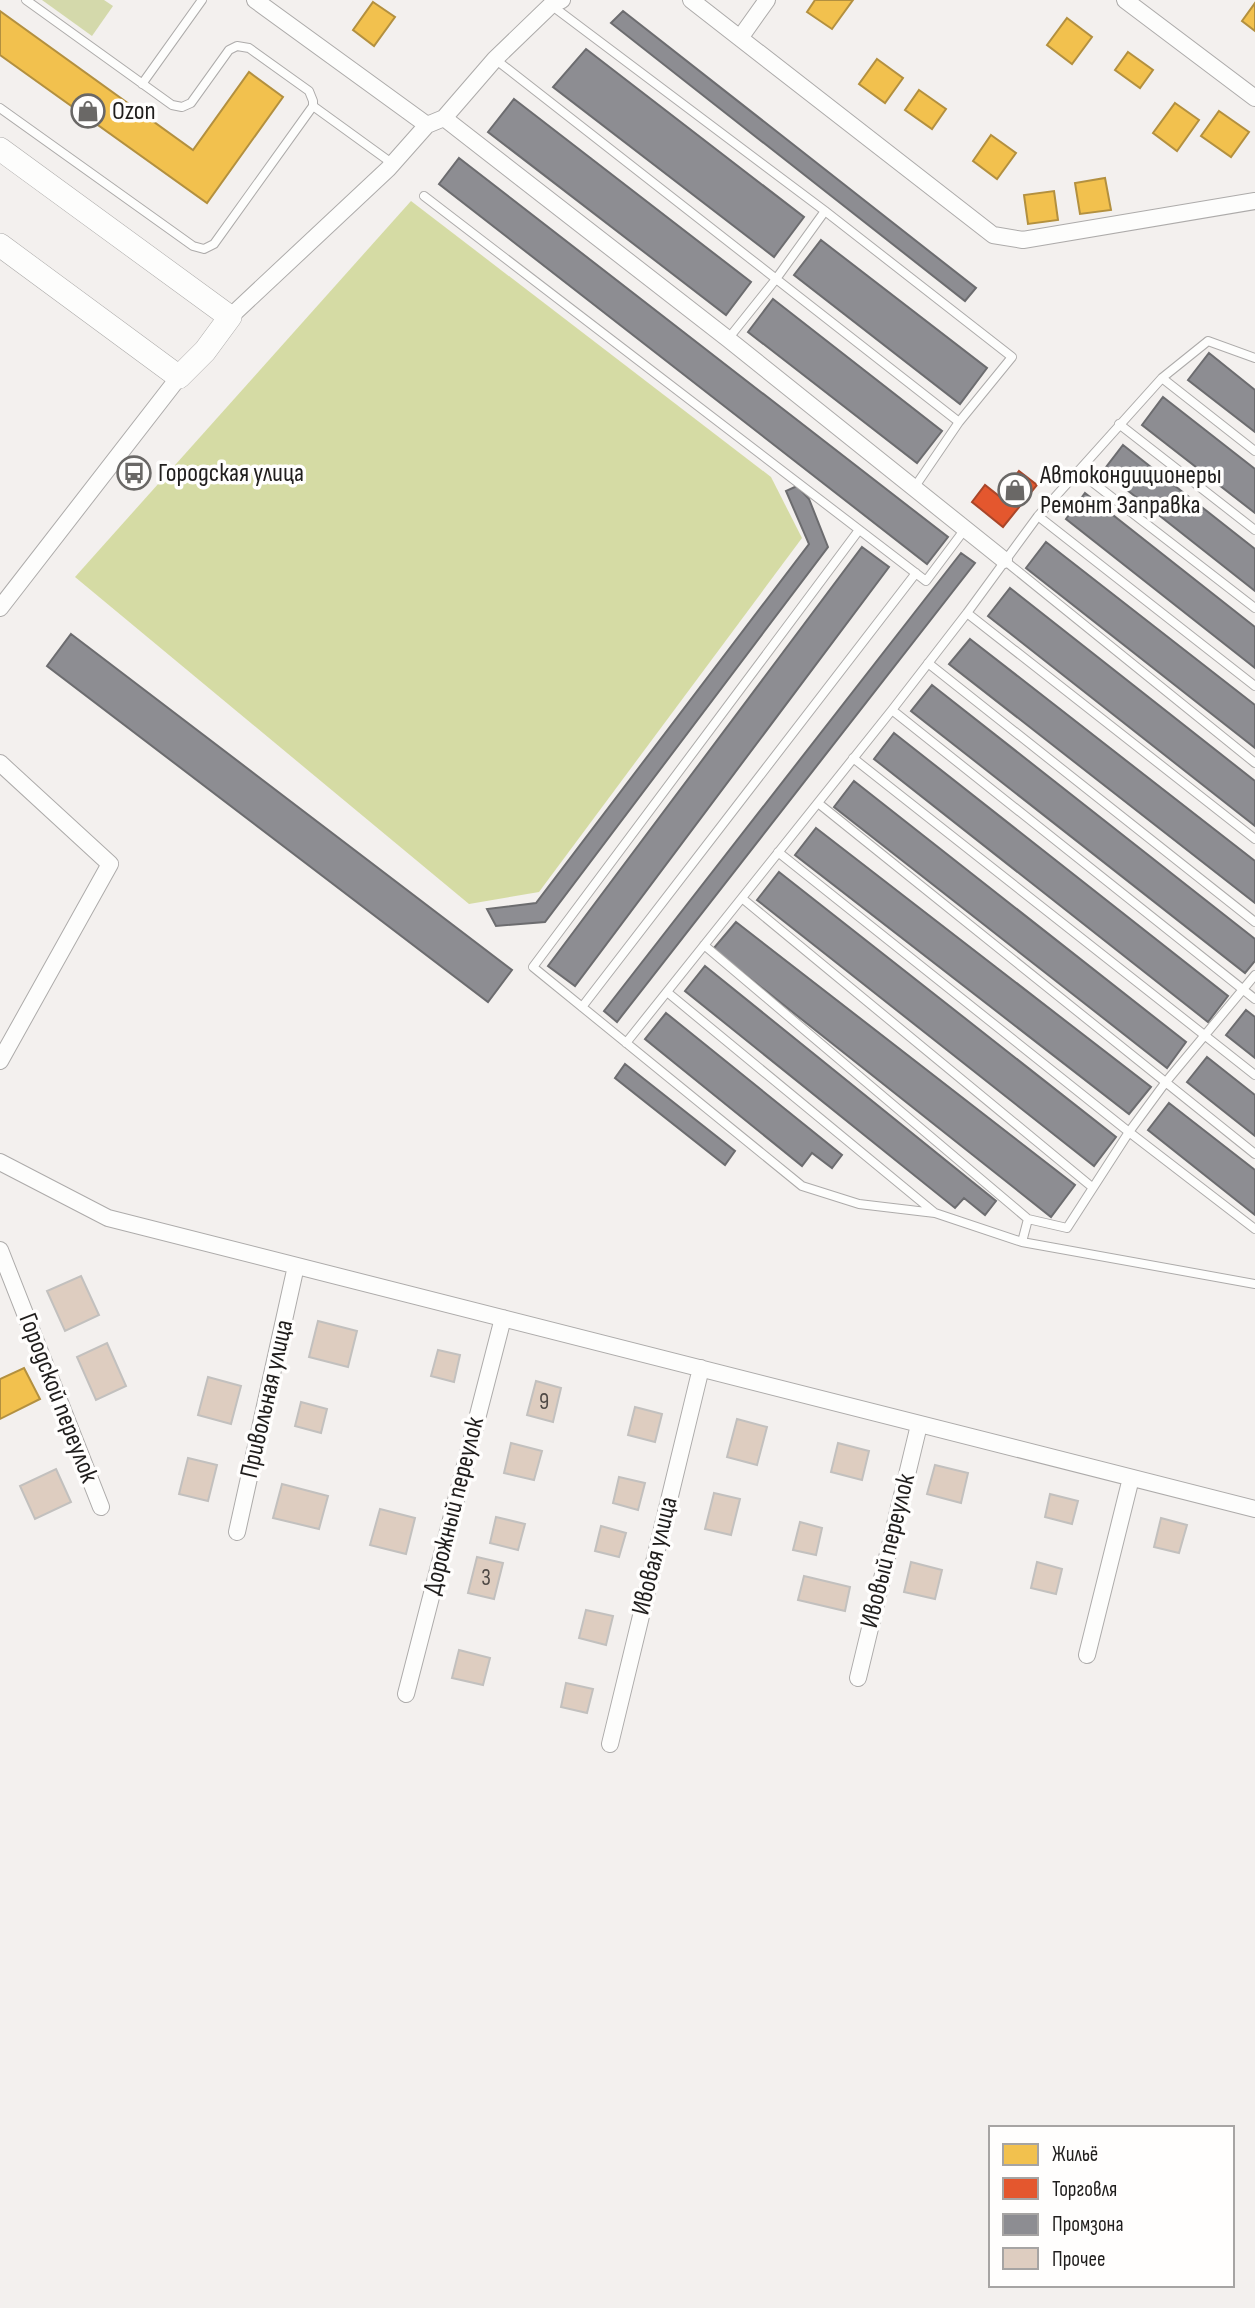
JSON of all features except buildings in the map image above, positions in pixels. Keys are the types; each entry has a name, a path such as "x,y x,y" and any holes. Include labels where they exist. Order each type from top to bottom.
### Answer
{"main road":[{"path":"0,149 230,317 205,351 179,377 0,245"}],"street":[{"path":"255,0 427,125"},
{"path":"691,0 993,235 1023,240 1255,201"},
{"path":"740,38 767,0"},
{"path":"1125,0 1255,98"},
{"path":"230,317 393,164 427,125 444,118 495,59 557,2"},
{"path":"444,118 728,339 1004,560"},
{"path":"0,608 179,377"},
{"path":"0,763 110,864 0,1061"},
{"path":"0,1162 108,1218 1255,1509"},
{"name":"Городской переулок","path":"0,1250 101,1507"},
{"name":"Привольная улица","path":"237,1532 296,1266"},
{"name":"Дорожный переулок","path":"406,1694 503,1318"},
{"name":"Ивовая улица","path":"610,1744 701,1368"},
{"name":"Ивовый переулок","path":"858,1678 919,1425"},
{"path":"1087,1655 1131,1478"}],"lane":[{"path":"0,108 193,246 204,249 214,244 313,106 309,91 243,46 229,50 191,103 186,106 172,105 26,0"},
{"path":"142,83 202,0"},
{"path":"557,2 1012,357 959,422 914,488"},
{"path":"495,59 959,422"},
{"path":"313,106 393,164"},
{"path":"424,196 926,581 965,529"},
{"path":"728,339 825,211"},
{"path":"626,1043 892,710 967,614 1038,516 1119,424 1162,378 1208,341 1255,358"},
{"path":"1162,378 1255,451"},
{"path":"1119,424 1255,530"},
{"path":"1078,471 1255,608"},
{"path":"1038,516 1255,686"},
{"path":"859,530 533,967 802,1186 859,1204 935,1213 1023,1242 1255,1284"},
{"path":"1004,560 1255,763"},
{"path":"582,1007 916,573"},
{"path":"967,614 1255,839"},
{"path":"928,663 1255,922"},
{"path":"892,710 1255,999"},
{"path":"853,758 1255,1075"},
{"path":"818,803 1255,1154"},
{"path":"778,852 1255,1229"},
{"path":"743,899 1092,1187"},
{"path":"704,946 1028,1219 1066,1228 1129,1132 1165,1083 1255,975"},
{"path":"667,992 935,1213"},
{"path":"1023,1242 1028,1219"}],"green space":[{"path":"42,0 104,0 113,6 92,36"},
{"path":"411,201 771,477 802,538 539,892 469,904 75,577"}],"place":[{"name":"Ozon","path":"88,111"},
{"name":"Городская улица","path":"134,473"},
{"name":"Автокондиционеры Ремонт Заправка","path":"1015,490"}]}
